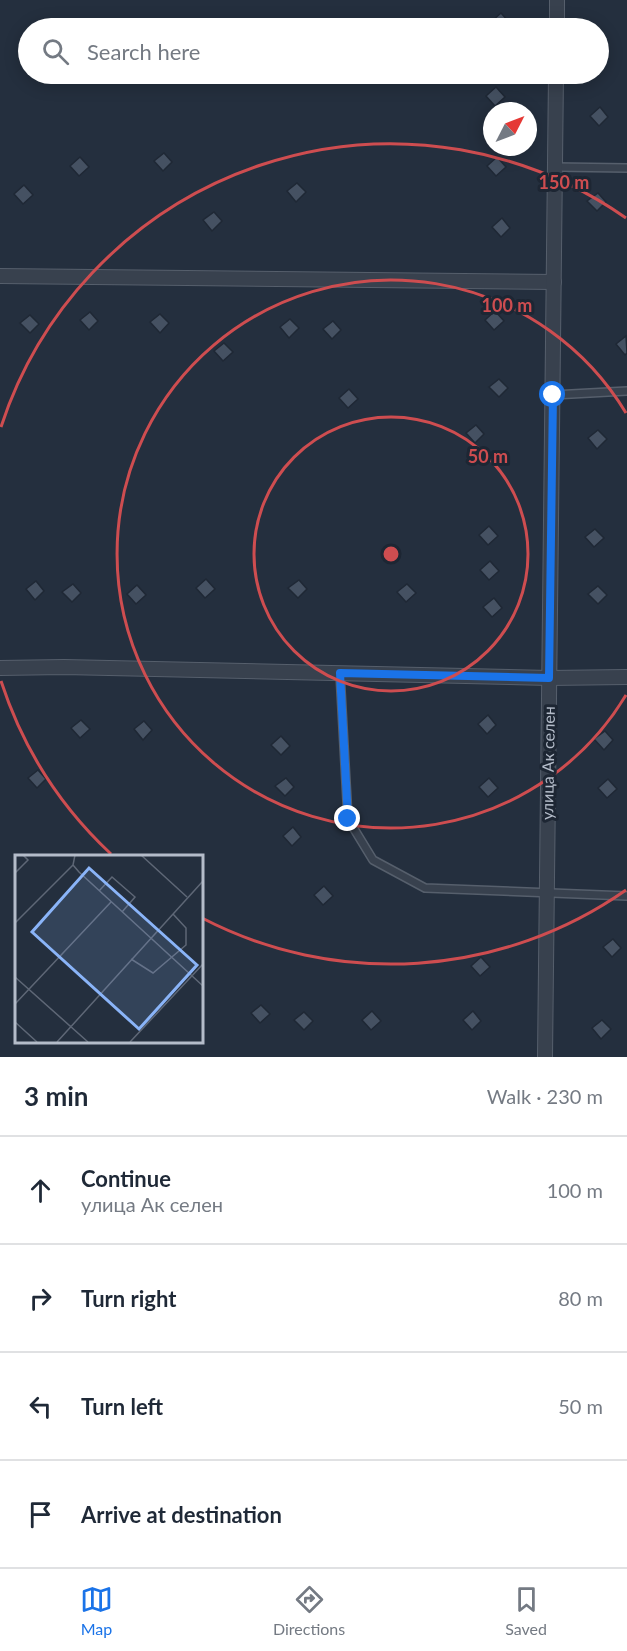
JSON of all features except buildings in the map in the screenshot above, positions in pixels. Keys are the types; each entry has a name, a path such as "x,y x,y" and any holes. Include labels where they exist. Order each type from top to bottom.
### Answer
{"street":[{"path":"557,0 557,18"},
{"name":"улица Ак селен","path":"545,1057 556,84"},
{"path":"0,276 554,282"},
{"path":"0,668 64,667 549,678 627,677"}],"lane":[{"path":"555,167 627,168"},
{"path":"553,395 627,391"},
{"path":"340,673 348,819 373,860 425,888 627,896"}],"route":[{"path":"348,819 340,673 549,678 553,395"}]}
